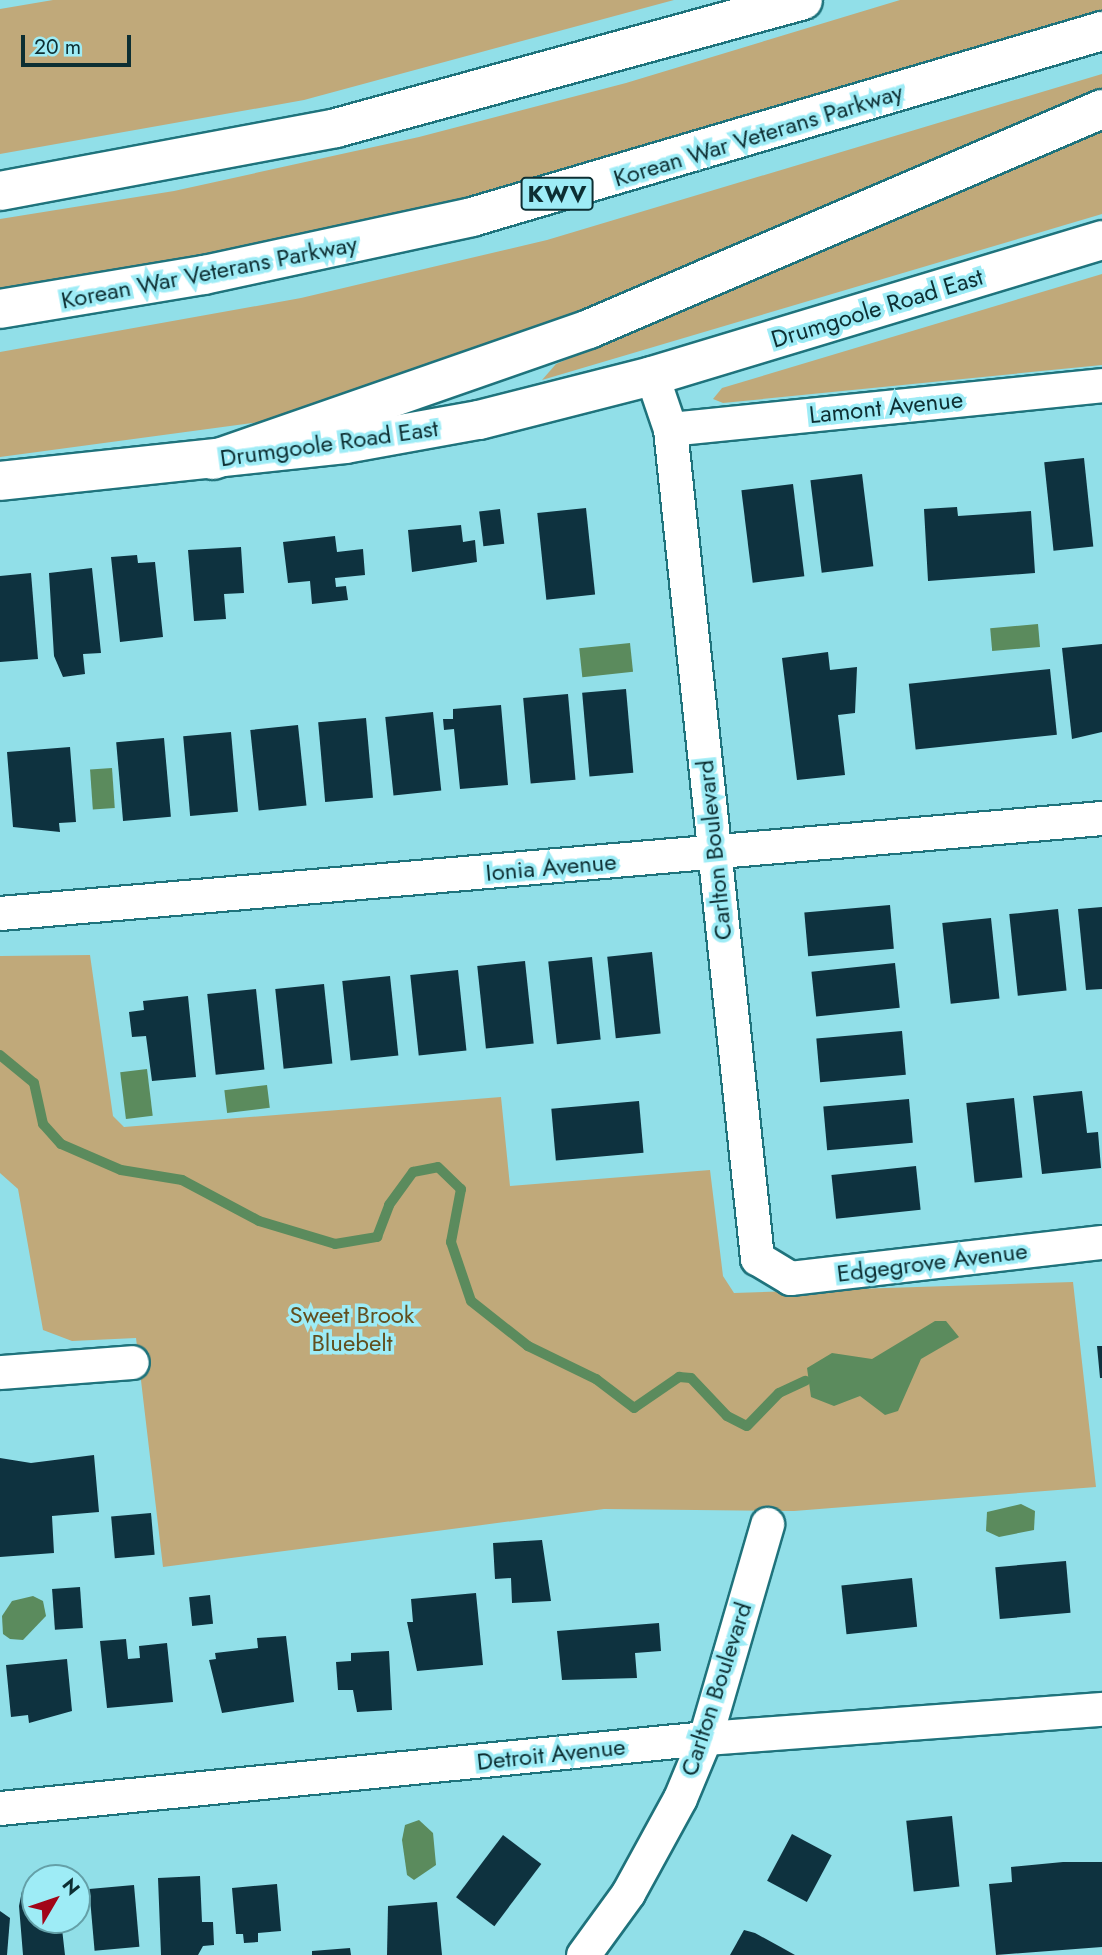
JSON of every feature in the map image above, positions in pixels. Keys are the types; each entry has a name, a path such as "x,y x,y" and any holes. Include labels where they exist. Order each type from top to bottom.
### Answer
{"main road":[{"path":"0,191 336,128 803,0"},
{"name":"Korean War Veterans Parkway","path":"0,309 204,275 472,217 1102,31"},
{"path":"213,460 589,329 1102,109"},
{"name":"Drumgoole Road East","path":"0,481 213,460 425,430 652,376 1102,240"}],"street":[{"path":"652,376 670,429"},
{"name":"Lamont Avenue","path":"670,429 1102,385"},
{"name":"Carlton Boulevard","path":"670,429 715,853 752,1246 765,1268"},
{"name":"Ionia Avenue","path":"0,913 1102,818"},
{"name":"Edgegrove Avenue","path":"765,1268 790,1278 1102,1242"},
{"path":"0,1372 132,1363"},
{"name":"Carlton Boulevard","path":"583,1955 673,1815 705,1738 767,1524"},
{"name":"Detroit Avenue","path":"0,1808 705,1738 1102,1709"}],"green space":[{"path":"53,0 674,0 304,100 0,154 0,9"},
{"path":"900,0 1102,0 1102,10 502,190 300,237 0,291 0,219 174,191 419,137 626,83"},
{"path":"1102,74 1102,97 710,269 268,421 0,457 0,352 301,298 547,240"},
{"path":"1102,129 1102,214 542,380 556,364"},
{"path":"1102,274 1102,365 723,403 713,399 722,388"},
{"name":"Sweet Brook Bluebelt","path":"90,955 113,1116 124,1127 501,1097 510,1186 710,1170 723,1276 734,1293 1073,1282 1096,1487 794,1511 604,1509 163,1567 136,1338 72,1341 43,1330 18,1189 0,1173 0,956"}],"shaded area":[{"path":"1038,624 1040,647 992,651 990,628"},
{"path":"630,643 633,672 582,677 579,648"},
{"path":"112,768 115,808 93,809 90,770"},
{"path":"147,1069 153,1116 126,1119 120,1072"},
{"path":"267,1085 270,1108 227,1113 224,1090"},
{"path":"935,1321 946,1321 959,1337 921,1359 898,1411 885,1415 860,1396 834,1406 811,1397 807,1368 832,1353 872,1359"},
{"path":"1021,1504 1035,1511 1034,1530 999,1537 986,1531 987,1512"},
{"path":"33,1596 43,1601 46,1616 23,1640 10,1639 3,1634 2,1616 12,1601"},
{"path":"419,1820 433,1833 436,1865 414,1880 407,1875 402,1840 405,1825"}],"building":[{"path":"1084,458 1093,547 1054,551 1044,462"},
{"path":"862,474 873,566 822,573 810,480"},
{"path":"793,484 804,576 753,583 741,490"},
{"path":"957,507 958,516 1031,511 1035,573 928,581 924,509"},
{"path":"586,508 595,595 546,600 537,513"},
{"path":"500,509 504,544 483,546 479,512"},
{"path":"461,525 463,542 475,540 477,562 412,572 408,530"},
{"path":"335,536 337,552 363,549 365,575 335,578 336,587 346,586 348,600 312,604 310,581 288,583 283,542"},
{"path":"241,547 244,593 224,594 226,619 194,621 188,550"},
{"path":"137,555 138,563 155,562 163,637 120,642 111,557"},
{"path":"92,568 101,653 83,654 85,674 63,677 54,656 49,573"},
{"path":"31,573 38,659 0,662 0,576"},
{"path":"1102,644 1102,732 1072,739 1062,648"},
{"path":"828,652 830,670 857,667 855,713 838,715 845,775 797,780 782,658"},
{"path":"1050,669 1057,735 916,749 909,684"},
{"path":"626,689 633,773 589,777 582,693"},
{"path":"568,694 575,780 531,784 523,698"},
{"path":"501,705 508,785 460,789 454,729 444,730 443,719 453,719 453,709"},
{"path":"433,712 441,791 394,796 385,717"},
{"path":"366,718 373,798 325,802 318,722"},
{"path":"298,725 306,806 259,811 250,730"},
{"path":"231,732 238,812 190,816 183,736"},
{"path":"164,738 171,817 123,821 116,742"},
{"path":"70,747 76,822 59,823 60,832 13,827 7,752"},
{"path":"890,905 894,949 808,956 804,912"},
{"path":"1102,907 1102,989 1086,990 1078,909"},
{"path":"1058,909 1067,991 1018,996 1009,914"},
{"path":"991,918 999,999 951,1004 942,923"},
{"path":"652,952 661,1034 616,1038 607,957"},
{"path":"592,957 601,1040 557,1044 548,962"},
{"path":"525,961 534,1044 486,1049 477,966"},
{"path":"895,963 900,1008 816,1017 811,972"},
{"path":"458,970 466,1051 419,1056 410,975"},
{"path":"390,976 398,1056 351,1061 342,981"},
{"path":"324,984 332,1064 284,1069 275,989"},
{"path":"256,989 264,1070 216,1075 207,994"},
{"path":"188,996 196,1077 152,1081 146,1036 132,1037 129,1012 144,1010 143,1001"},
{"path":"902,1031 906,1075 820,1082 816,1038"},
{"path":"1082,1091 1087,1133 1098,1132 1101,1168 1042,1174 1033,1096"},
{"path":"1014,1098 1022,1178 975,1183 966,1103"},
{"path":"909,1099 913,1143 827,1150 823,1106"},
{"path":"639,1101 644,1153 556,1160 551,1109"},
{"path":"916,1166 921,1210 836,1219 831,1175"},
{"path":"1097,1346 1102,1346 1102,1378 1100,1378"},
{"path":"94,1455 99,1512 52,1516 54,1553 0,1557 0,1458 31,1463"},
{"path":"151,1513 155,1555 115,1558 111,1516"},
{"path":"542,1540 551,1601 512,1603 511,1578 495,1579 493,1543"},
{"path":"1066,1561 1071,1613 1000,1619 995,1567"},
{"path":"912,1578 917,1627 847,1634 841,1585"},
{"path":"80,1587 83,1628 55,1630 52,1589"},
{"path":"476,1593 483,1665 417,1671 407,1622 413,1622 411,1599"},
{"path":"210,1595 213,1624 192,1626 189,1597"},
{"path":"659,1623 661,1651 635,1653 637,1678 562,1680 557,1631"},
{"path":"286,1636 294,1702 222,1713 209,1660 216,1659 215,1653 258,1648 257,1638"},
{"path":"126,1639 128,1659 140,1658 139,1646 167,1643 173,1702 107,1708 100,1641"},
{"path":"389,1651 392,1710 357,1712 353,1690 338,1690 336,1662 351,1661 351,1653"},
{"path":"67,1659 72,1711 29,1723 28,1715 11,1717 6,1665"},
{"path":"952,1816 959,1887 914,1891 906,1821"},
{"path":"792,1834 832,1855 807,1902 767,1881"},
{"path":"503,1835 541,1864 494,1926 456,1897"},
{"path":"1063,1862 1102,1862 1102,1947 996,1955 989,1884 1012,1882 1011,1867"},
{"path":"200,1876 202,1922 213,1922 214,1945 203,1946 198,1955 161,1955 158,1878"},
{"path":"277,1884 281,1931 258,1933 258,1942 244,1943 243,1934 236,1934 232,1888"},
{"path":"134,1885 139,1947 95,1951 91,1889"},
{"path":"21,1896 21,1930 19,1906"},
{"path":"437,1902 442,1955 387,1955 388,1906"},
{"path":"0,1911 10,1918 7,1955 0,1955"},
{"path":"744,1930 755,1933 795,1955 730,1955"},
{"path":"21,1934 63,1934 65,1955 23,1955"},
{"path":"350,1948 351,1955 312,1955 312,1951"}],"waterway":[{"path":"0,1055 34,1083 43,1124 61,1144 121,1170 182,1180 259,1221 335,1244 377,1237 389,1205 413,1172 438,1167 461,1189 451,1242 471,1301 528,1346 596,1379 634,1408 679,1377 691,1378 727,1416 747,1426 779,1393 805,1381"}]}
